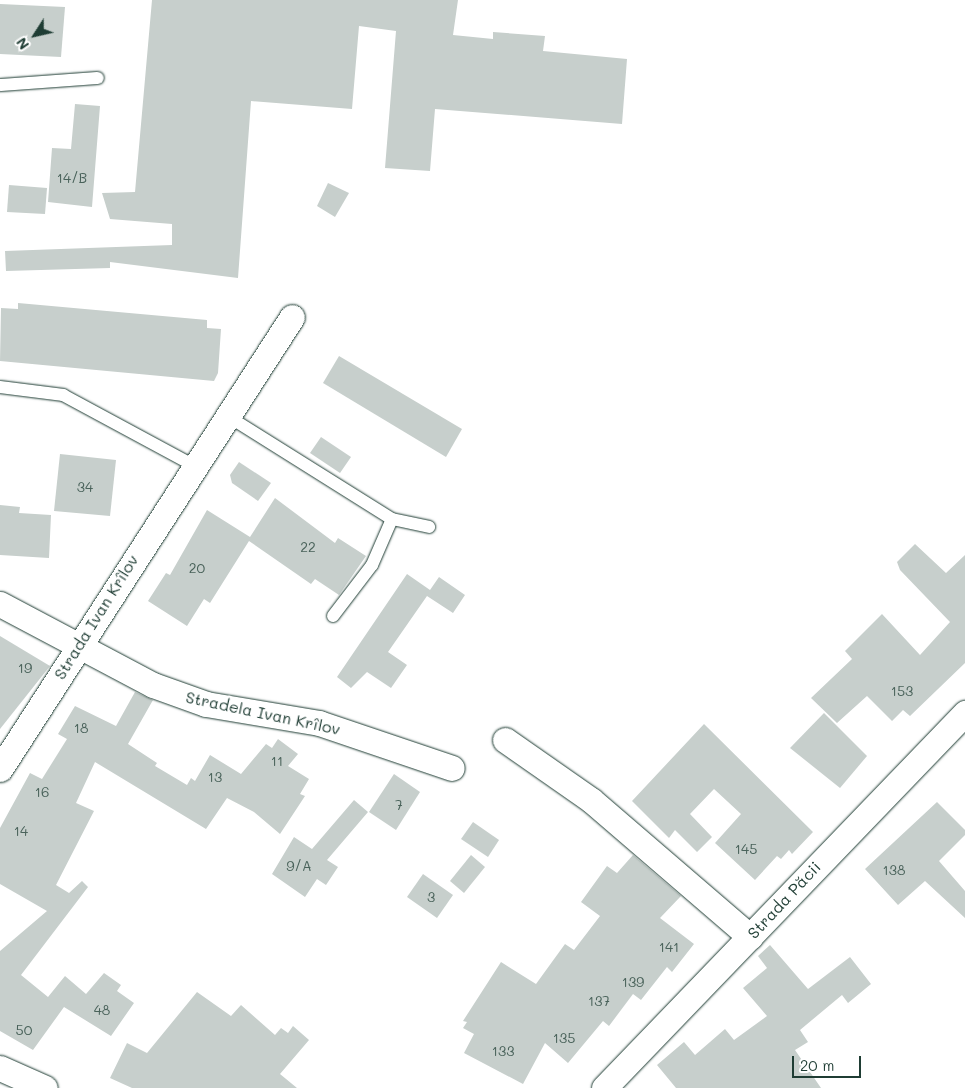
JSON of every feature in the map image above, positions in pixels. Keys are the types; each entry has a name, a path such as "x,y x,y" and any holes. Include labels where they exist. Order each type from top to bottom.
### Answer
{"street":[{"name":"Strada Ivan Krîlov","path":"0,769 193,465 292,317"},
{"name":"Stradela Ivan Krîlov","path":"0,604 79,644 153,686 206,704 319,724 452,768"},
{"name":"Strada Păcii","path":"604,1088 965,712"},
{"path":"506,740 591,800 750,936"},
{"path":"0,1068 45,1088"}],"lane":[{"path":"0,85 98,78"},
{"path":"0,387 63,395 193,465"},
{"path":"226,416 392,519 429,527"},
{"path":"334,616 372,565 392,519"}],"building":[{"path":"152,0 458,0 453,35 493,39 493,32 545,36 543,51 627,59 622,124 435,109 430,171 385,168 396,31 359,26 352,109 251,101 238,278 110,262 110,268 6,271 5,251 172,245 172,224 110,219 102,193 135,192"},
{"path":"0,4 65,7 61,57 0,54"},
{"path":"75,104 100,106 92,207 48,202 52,148 71,149"},
{"path":"328,183 349,193 335,217 317,206"},
{"path":"9,185 47,188 45,214 7,212"},
{"path":"18,303 207,320 207,328 221,329 218,373 214,381 0,361 1,308 18,309"},
{"path":"339,356 462,429 446,457 323,383"},
{"path":"321,437 351,457 340,473 310,453"},
{"path":"60,454 116,460 110,516 54,511"},
{"path":"239,462 271,483 258,501 232,483 230,475"},
{"path":"275,498 335,543 338,538 366,556 339,595 315,579 311,584 249,541 210,603 204,599 187,626 148,601 166,573 170,575 207,510 250,537"},
{"path":"0,505 20,507 19,513 51,515 49,558 0,555"},
{"path":"915,544 946,573 965,555 965,663 910,716 903,710 892,721 867,696 837,723 811,698 852,659 845,651 882,614 920,655 950,622 900,570 897,562"},
{"path":"407,574 430,590 439,577 465,595 453,613 427,596 388,652 407,665 391,688 367,672 351,688 337,677"},
{"path":"0,636 50,666 0,729"},
{"path":"135,692 153,700 128,744 157,763 155,766 187,785 191,778 195,781 210,755 241,774 266,744 272,748 278,739 298,754 288,766 309,779 300,794 305,796 280,834 254,812 227,798 206,829 95,762 76,803 94,811 56,885 69,893 82,881 88,887 21,975 48,997 65,976 86,994 104,973 121,985 117,991 134,1003 111,1036 64,1007 33,1050 0,1031 0,951 47,911 0,884 0,828 30,773 42,779 67,739 58,734 75,706 116,726"},
{"path":"824,713 867,756 840,788 790,748"},
{"path":"704,724 813,832 792,854 789,850 781,859 777,856 755,880 715,843 741,814 714,789 690,814 712,837 697,852 675,830 669,838 632,801"},
{"path":"394,774 420,792 396,830 369,812"},
{"path":"354,800 368,812 327,860 338,867 326,885 317,879 305,897 272,874 294,837 312,849"},
{"path":"937,802 965,830 965,835 939,861 965,891 965,918 925,881 898,905 865,869"},
{"path":"473,822 499,840 488,857 461,839"},
{"path":"471,855 485,867 464,893 450,881"},
{"path":"633,855 681,896 660,918 694,944 672,972 667,967 641,1000 633,994 609,1026 603,1021 568,1063 545,1043 523,1084 464,1053 474,1034 463,1028 467,1022 463,1021 501,962 536,984 565,944 574,950 600,916 581,902 607,866 617,873"},
{"path":"423,874 453,895 437,918 407,897"},
{"path":"770,945 808,989 850,957 871,984 848,1003 842,995 800,1030 808,1042 795,1050 821,1088 676,1088 657,1065 684,1042 695,1055 725,1029 734,1040 767,1016 743,988 767,968 758,956"},
{"path":"197,992 231,1016 241,1005 275,1035 281,1028 288,1033 293,1026 309,1040 280,1074 297,1088 132,1088 110,1078 127,1043 147,1053"}]}
